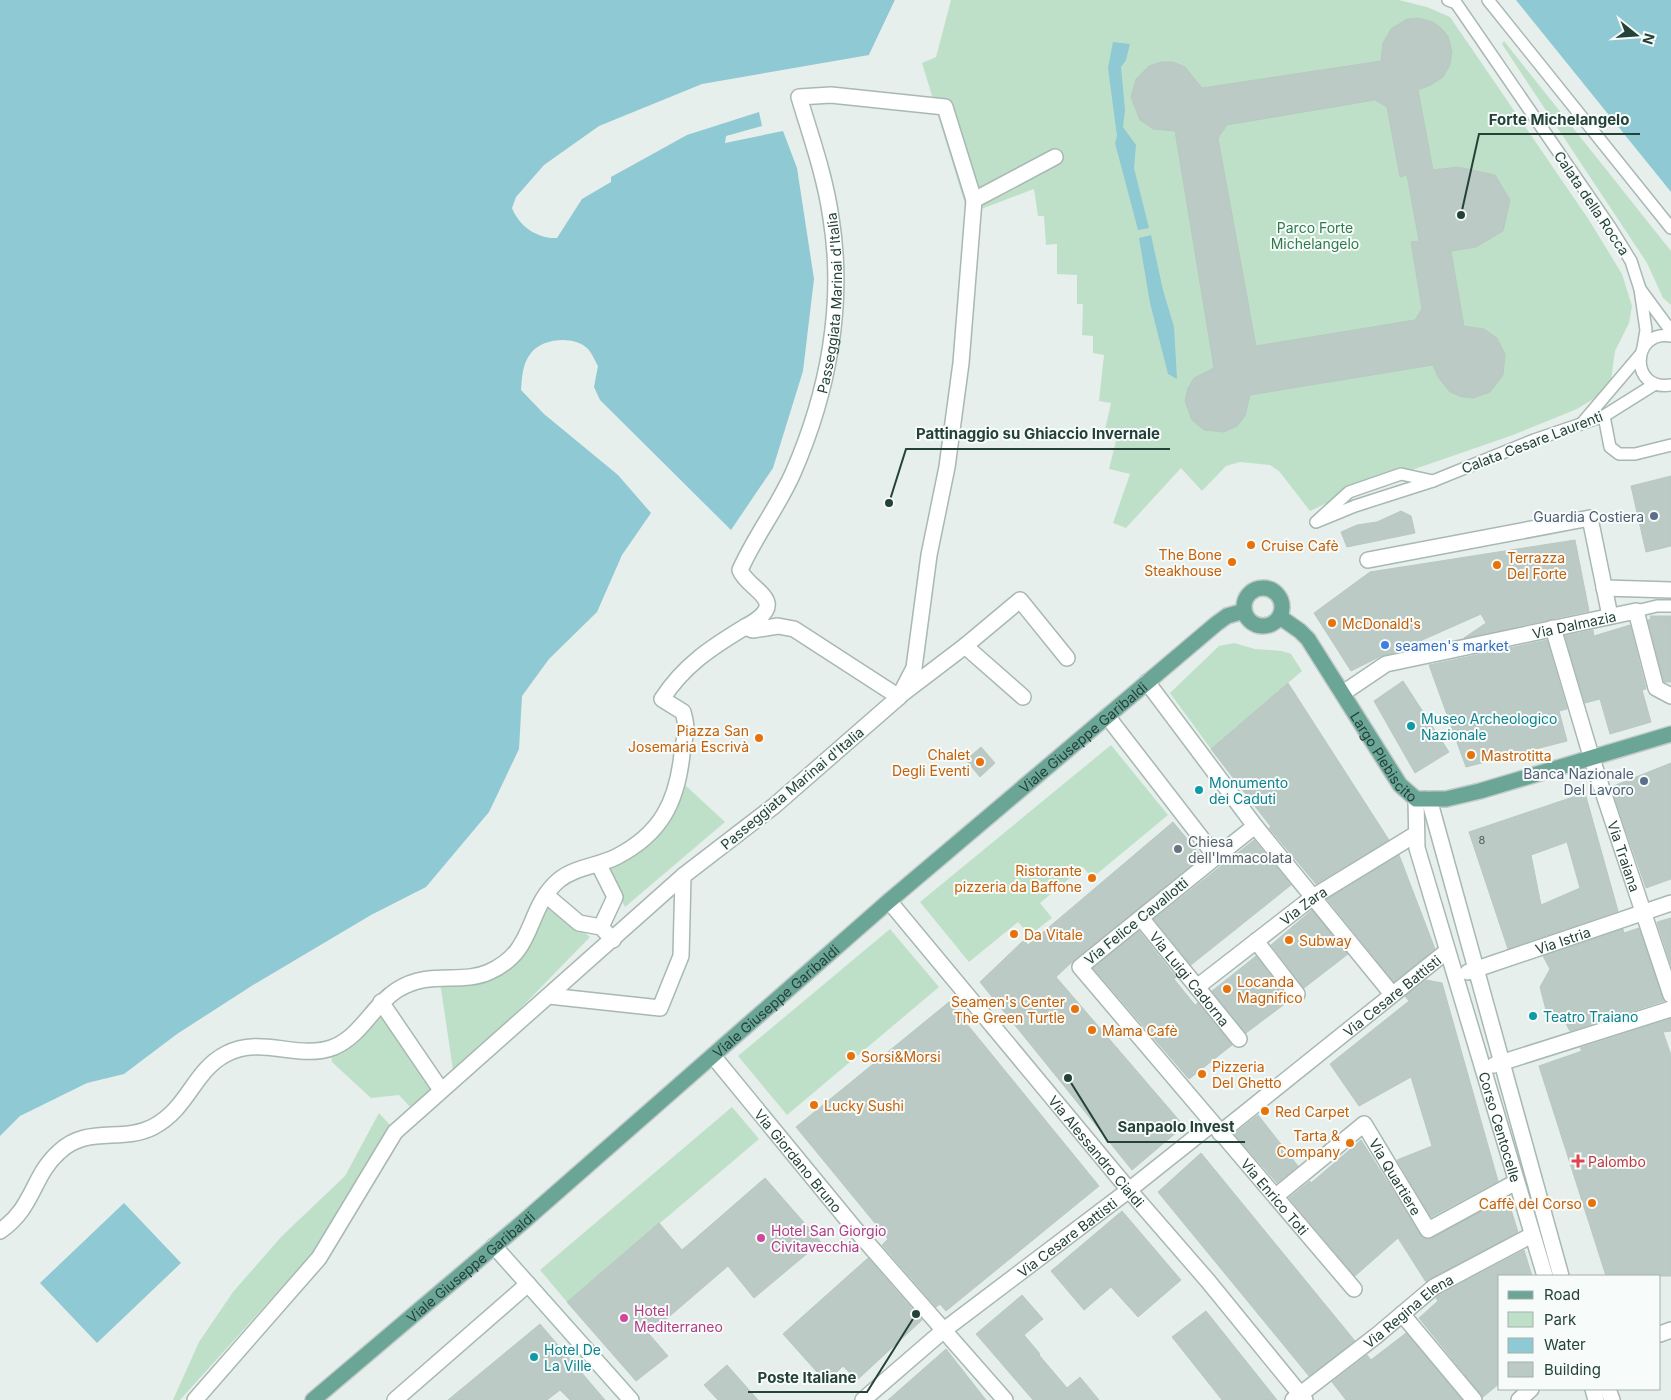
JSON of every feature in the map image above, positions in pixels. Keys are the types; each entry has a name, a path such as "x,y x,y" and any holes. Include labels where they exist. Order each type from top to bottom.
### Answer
{"main road":[{"path":"1257,588 1276,592 1282,604 1280,617 1272,625 1259,627 1248,620 1244,611 1247,596 1257,588"},
{"name":"Viale Giuseppe Garibaldi","path":"313,1400 494,1246 889,901 1147,682 1216,624 1236,612 1244,611"},
{"name":"Largo Plebiscito","path":"1280,617 1308,639 1400,785 1422,799"},
{"path":"1422,799 1446,799 1480,791 1591,756 1671,734"}],"street":[{"name":"Passeggiata Marinai d'Italia","path":"0,1231 11,1224 29,1202 46,1164 60,1150 74,1141 92,1135 125,1134 152,1128 171,1115 188,1098 204,1070 228,1053 256,1046 271,1046 300,1053 332,1048 355,1034 381,1002 412,982 432,977 487,973 504,963 517,953 528,936 537,910 546,895 559,880 571,872 599,865 632,847 650,833 666,813 674,795 682,749 687,737 686,724 682,712 662,699 673,682 690,664 708,649 756,621 765,611 764,595 740,570 792,476 821,401 836,299 831,218 820,165 799,97 831,95 945,107 974,200 962,363 947,467 929,555 914,668 899,697"},
{"path":"974,200 1055,156"},
{"path":"1368,560 1590,518 1610,616"},
{"path":"1604,588 1671,590"},
{"name":"Passeggiata Marinai d'Italia","path":"195,1400 319,1258 395,1132 683,876 774,806 899,697 1020,600 1067,658"},
{"path":"1636,611 1656,688 1671,696"},
{"name":"Via Dalmazia","path":"1343,693 1386,664 1636,611"},
{"path":"745,627 753,630 778,626 794,629 899,697"},
{"name":"Via Traiana","path":"1553,628 1591,756 1671,996"},
{"path":"965,646 1023,696"},
{"path":"1147,682 1255,826 1392,994"},
{"path":"1107,716 1216,857"},
{"path":"1422,799 1476,969 1561,1275"},
{"name":"Largo Plebiscito","path":"1422,799 1416,834 1417,848 1455,976"},
{"name":"Via Felice Cavallotti","path":"1080,967 1255,826"},
{"name":"Via Zara","path":"1197,987 1313,897 1416,834"},
{"path":"599,865 615,897 601,927"},
{"path":"549,996 660,1008 682,956 683,876"},
{"path":"546,895 579,923 601,927 613,940"},
{"name":"Via Alessandro Cialdi","path":"889,901 1129,1190 1208,1281 1300,1398"},
{"name":"Via Istria","path":"1455,976 1671,904"},
{"name":"Via Luigi Cadorna","path":"1141,918 1238,1039"},
{"path":"1256,941 1297,994"},
{"name":"Via Cesare Battisti","path":"863,1400 944,1330 1129,1190 1216,1128 1447,951"},
{"name":"Via Enrico Toti","path":"1080,967 1354,1289"},
{"name":"Corso Centocelle","path":"1455,976 1545,1275"},
{"path":"381,1002 441,1090"},
{"path":"1482,1069 1671,1009"},
{"name":"Via Giordano Bruno","path":"713,1056 855,1228 1005,1400"},
{"name":"Via Quartiere","path":"1276,1196 1364,1124 1428,1230 1516,1182"},
{"name":"Via Regina Elena","path":"1300,1398 1434,1287 1532,1235"},
{"path":"494,1246 631,1400"},
{"path":"395,1400 528,1284"},
{"path":"1402,1314 1474,1400"},
{"path":"1519,1400 1530,1390"}],"lane":[{"name":"Calata della Rocca","path":"1448,0 1456,4 1610,227 1631,261 1640,289 1646,330 1642,351"},
{"path":"1488,0 1671,228"},
{"name":"Calata della Rocca","path":"1640,289 1671,331"},
{"path":"1583,422 1654,338 1671,336"},
{"path":"1642,351 1640,362 1644,375 1655,384 1671,385"},
{"name":"Calata Cesare Laurenti","path":"1433,482 1401,474 1349,492 1316,522 1355,506 1433,482 1534,440 1604,416 1655,384"},
{"path":"1604,416 1610,447 1619,454 1635,454 1671,445"},
{"path":"1636,611 1657,606 1671,606"}],"green space":[{"name":"Parco Forte Michelangelo","path":"951,0 1399,0 1427,7 1450,17 1589,220 1622,274 1632,306 1629,323 1615,351 1611,380 1598,396 1577,409 1513,435 1357,489 1310,511 1279,471 1270,465 1240,462 1226,466 1202,491 1181,468 1126,528 1113,523 1130,474 1109,469 1117,437 1104,434 1111,403 1099,401 1104,355 1093,353 1093,336 1082,335 1083,304 1077,304 1077,275 1057,274 1057,244 1046,245 1044,216 1038,216 1034,189 968,214 922,63 936,57"},
{"path":"1504,41 1671,251 1671,305 1663,298 1647,263 1502,44"},
{"path":"1234,643 1255,649 1282,651 1291,654 1302,671 1211,749 1170,693 1219,646"},
{"path":"1111,745 1168,815 1092,878 1083,867 1040,903 1052,918 1030,935 1018,922 969,962 920,902"},
{"path":"685,785 725,822 625,907 606,869 641,850 656,837 673,812"},
{"path":"549,905 590,937 511,1018 453,1070 440,982 487,980 498,977 508,970 526,951"},
{"path":"890,929 939,987 787,1115 738,1056"},
{"path":"381,1010 434,1088 411,1108 399,1095 371,1098 332,1062 331,1054"},
{"path":"732,1107 759,1139 567,1302 540,1270"},
{"path":"379,1113 390,1125 310,1256 180,1400 173,1400 199,1342 233,1292 281,1237 345,1176"}],"water":[{"path":"0,0 895,0 869,55 702,84 599,126 544,165 516,197 512,208 524,226 536,234 557,238 582,199 611,182 611,177 687,135 759,112 762,126 726,136 725,143 783,131 797,168 814,279 803,371 773,468 731,530 600,400 594,387 598,366 588,349 567,340 550,341 536,348 526,362 521,390 544,414 618,475 651,513 622,555 597,612 549,659 522,696 519,749 489,812 426,887 371,915 253,985 177,1034 124,1074 87,1083 20,1116 0,1136"},
{"path":"1516,0 1671,0 1671,192"},
{"path":"1113,42 1130,44 1126,60 1121,67 1125,110 1123,127 1136,145 1134,168 1149,228 1138,230 1115,143 1117,136 1108,68"},
{"path":"1151,235 1163,290 1174,327 1177,379 1168,374 1150,303 1139,238"},
{"path":"124,1203 181,1263 97,1343 40,1283"}],"pier":[{"path":"895,0 898,0 897,4 872,54 869,55"}],"building":[{"path":"1418,18 1433,22 1448,36 1452,52 1450,65 1443,77 1431,85 1418,90 1433,170 1458,167 1495,175 1510,200 1503,231 1476,247 1451,251 1464,326 1484,329 1497,338 1505,354 1503,375 1490,392 1473,398 1462,397 1450,392 1438,377 1433,365 1250,395 1245,416 1237,426 1224,432 1204,430 1192,420 1185,401 1188,388 1194,378 1214,368 1175,131 1153,129 1140,120 1131,97 1136,79 1149,66 1161,62 1173,62 1185,67 1202,88 1381,61 1383,43 1391,29 1407,19","holes":["1375,100 1387,107 1400,177 1407,175 1419,241 1411,242 1422,309 1415,320 1256,346 1218,138 1227,125"]},
{"name":"Guardia Costiera","path":"1671,476 1671,546 1646,552 1631,486"},
{"path":"1401,511 1411,516 1415,533 1347,547 1341,532 1357,525 1377,522"},
{"path":"1575,540 1589,611 1464,638 1486,623 1481,614 1393,653 1381,656 1351,671 1314,613 1370,572"},
{"path":"1650,616 1671,616 1671,682 1664,682 1648,620 1651,619"},
{"path":"1630,625 1646,689 1642,690 1651,722 1610,734 1600,699 1585,703 1565,636 1593,630 1594,636"},
{"path":"1547,640 1567,709 1559,711 1567,741 1466,767 1429,665"},
{"name":"Museo Archeologico Nazionale","path":"1403,681 1449,752 1415,773 1374,701"},
{"path":"1288,683 1389,840 1316,884 1269,828 1271,827 1211,749"},
{"name":"Chalet Degli Eventi","path":"981,747 995,763 980,777 966,760"},
{"path":"1671,763 1671,879 1646,888 1611,787"},
{"path":"1585,793 1618,911 1508,949 1469,832","holes":["1567,842 1580,888 1541,905 1531,855"]},
{"path":"1173,822 1202,857 1074,960 1056,977 1184,1126 1132,1170 980,982 1024,940 1028,945"},
{"path":"1254,840 1291,885 1191,965 1154,919"},
{"path":"1399,855 1435,949 1394,982 1327,899"},
{"path":"1312,910 1348,954 1304,988 1271,945"},
{"path":"1671,918 1671,965 1657,922"},
{"path":"1639,928 1664,1001 1570,1031 1565,1022 1546,1010 1540,987 1550,969 1543,956 1623,929 1624,933"},
{"path":"1139,931 1176,977 1174,979 1195,1005 1198,1003 1232,1045 1189,1079 1093,968"},
{"path":"1256,956 1290,1000 1246,1033 1212,991"},
{"path":"1426,980 1442,983 1498,1181 1431,1217 1397,1160 1432,1146 1411,1077 1359,1106 1330,1064 1409,1001 1405,996"},
{"path":"949,1002 1099,1186 946,1311 940,1304 936,1307 882,1245 888,1239 796,1127"},
{"path":"1671,1019 1671,1031 1663,1032 1671,1055 1671,1276 1606,1275 1539,1066 1582,1051 1580,1048"},
{"path":"1258,1115 1298,1166 1277,1183 1234,1134"},
{"path":"1361,1140 1423,1238 1432,1238 1507,1197 1518,1232 1426,1282 1398,1238 1355,1276 1289,1198 1310,1181 1311,1183"},
{"path":"1201,1153 1355,1341 1309,1376 1158,1192"},
{"path":"765,1178 821,1242 754,1298 728,1266 649,1334 668,1356 636,1381 567,1302 659,1223 682,1250"},
{"path":"1122,1211 1181,1280 1138,1317 1111,1287 1084,1310 1051,1271"},
{"path":"1524,1250 1532,1275 1498,1275 1498,1385 1483,1397 1419,1318 1438,1301 1436,1298"},
{"path":"868,1258 922,1320 857,1380 843,1366 826,1382 783,1334"},
{"path":"1022,1295 1043,1319 1024,1335 1067,1388 1080,1377 1099,1400 1033,1400 976,1334"},
{"path":"1206,1311 1277,1400 1222,1400 1172,1337"},
{"name":"Hotel De La Ville","path":"540,1324 605,1400 570,1400 560,1390 547,1400 448,1400"},
{"path":"1406,1333 1462,1400 1346,1400 1332,1382 1367,1355 1371,1360"},
{"path":"946,1349 986,1400 888,1400"},
{"path":"727,1365 758,1400 718,1400 704,1385"}],"place":[{"name":"Forte Michelangelo","path":"1461,215"},
{"name":"Pattinaggio su Ghiaccio Invernale","path":"889,503"},
{"name":"Guardia Costiera","path":"1654,516"},
{"name":"Cruise Cafè","path":"1251,545"},
{"name":"The Bone Steakhouse","path":"1232,562"},
{"name":"Terrazza Del Forte","path":"1497,565"},
{"name":"McDonald's","path":"1332,623"},
{"name":"seamen's market","path":"1385,645"},
{"name":"Museo Archeologico Nazionale","path":"1411,726"},
{"name":"Piazza San Josemaria Escrivà","path":"759,738"},
{"name":"Mastrotitta","path":"1471,755"},
{"name":"Chalet Degli Eventi","path":"980,762"},
{"name":"Banca Nazionale Del Lavoro","path":"1644,781"},
{"name":"Monumento dei Caduti","path":"1199,790"},
{"name":"Chiesa dell'Immacolata","path":"1178,849"},
{"name":"Ristorante pizzeria da Baffone","path":"1092,878"},
{"name":"Da Vitale","path":"1014,934"},
{"name":"Subway","path":"1289,940"},
{"name":"Locanda Magnifico","path":"1227,989"},
{"name":"Seamen's Center The Green Turtle","path":"1075,1009"},
{"name":"Teatro Traiano","path":"1533,1016"},
{"name":"Mama Cafè","path":"1092,1030"},
{"name":"Sorsi&Morsi","path":"851,1056"},
{"name":"Pizzeria Del Ghetto","path":"1202,1074"},
{"name":"Sanpaolo Invest","path":"1068,1078"},
{"name":"Lucky Sushi","path":"814,1105"},
{"name":"Red Carpet","path":"1265,1111"},
{"name":"Tarta & Company","path":"1350,1143"},
{"name":"Palombo","path":"1578,1161"},
{"name":"Caffè del Corso","path":"1592,1203"},
{"name":"Hotel San Giorgio Civitavecchia","path":"761,1238"},
{"name":"Poste Italiane","path":"916,1314"},
{"name":"Hotel Mediterraneo","path":"624,1318"},
{"name":"Hotel De La Ville","path":"534,1357"}]}
